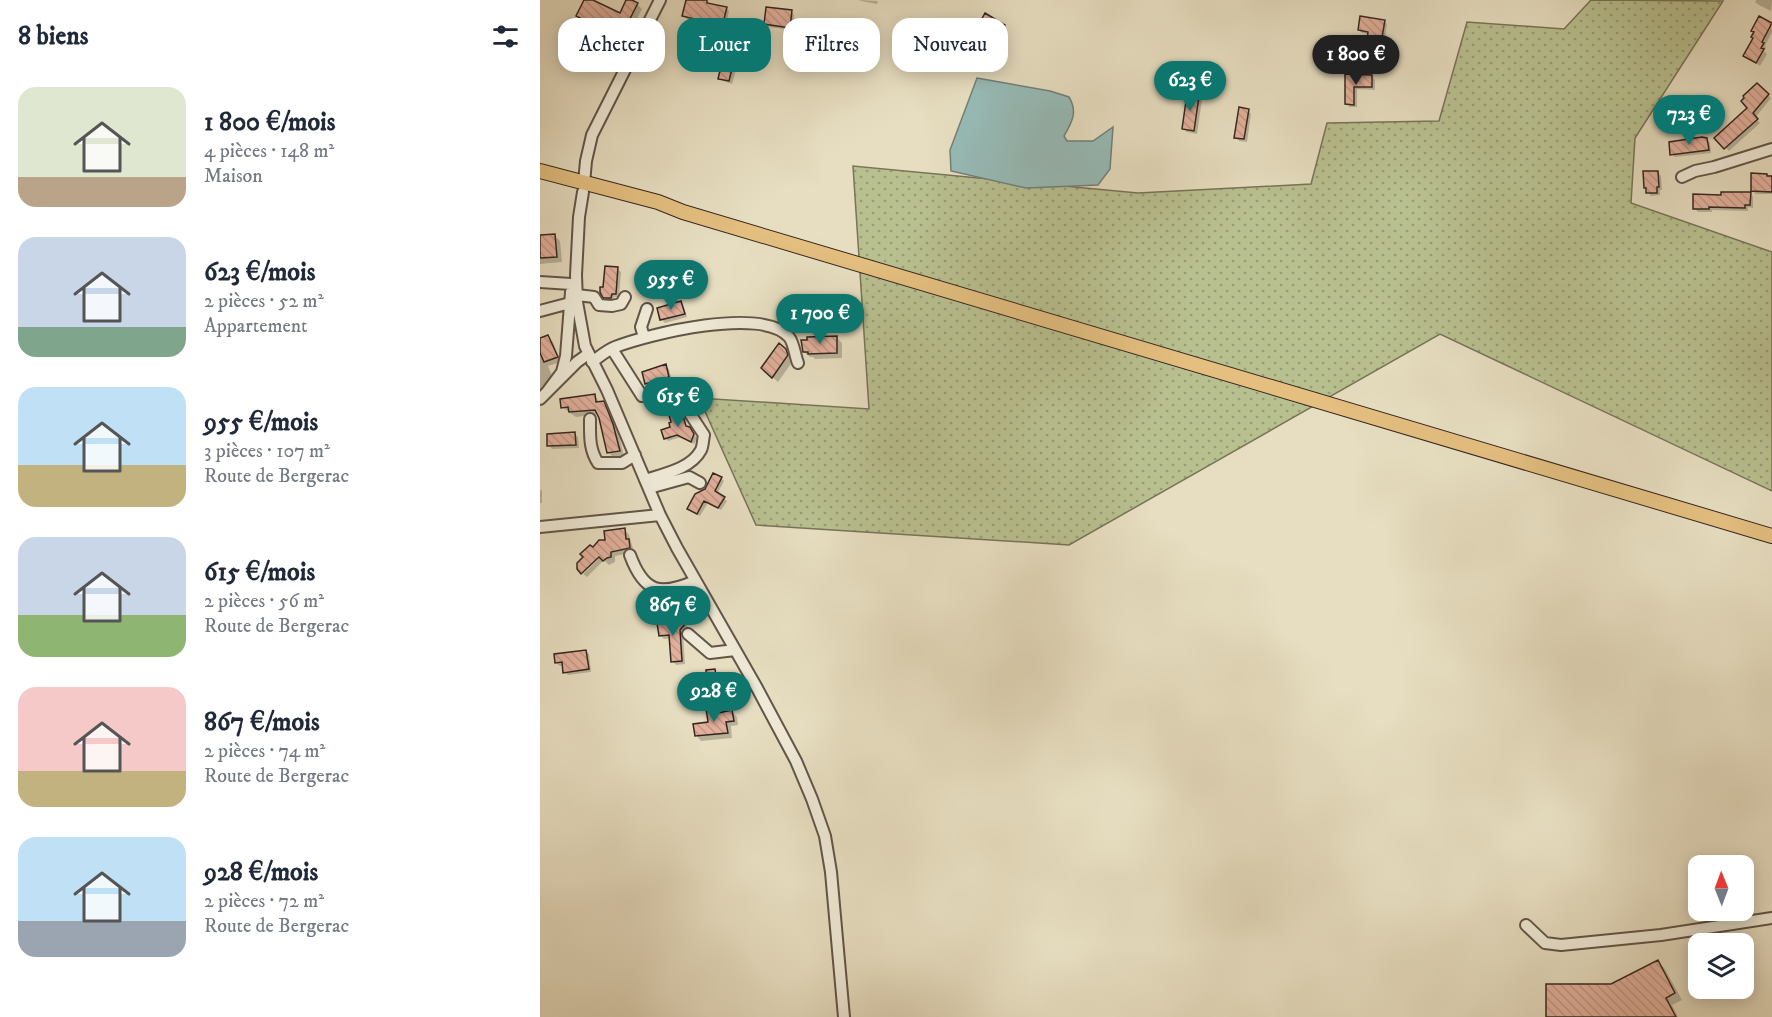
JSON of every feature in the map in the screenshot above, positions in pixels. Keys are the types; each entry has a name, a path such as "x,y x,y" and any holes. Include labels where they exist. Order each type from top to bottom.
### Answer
{"main road":[{"path":"540,171 656,211 683,212 1772,536"},
{"path":"540,181 584,187"}],"street":[{"path":"564,365 574,299 573,279 579,217 586,161 592,135 660,0"},
{"path":"1682,177 1695,171 1772,149"},
{"path":"540,282 573,279"},
{"path":"540,310 574,299 594,297 599,305 612,306 621,304 625,297"},
{"path":"574,299 588,354 607,390 660,515 796,761 812,799 825,836 835,908 844,1017"},
{"path":"644,337 641,327 647,309"},
{"path":"544,395 573,351 588,354 612,349 644,337 713,324 758,324 776,328 789,338 798,363"},
{"path":"612,349 642,396 654,392"},
{"path":"544,395 588,354"},
{"path":"647,484 692,460 701,449 704,435 687,409"},
{"path":"590,419 590,445 598,463 622,463 635,455"},
{"path":"647,484 689,477 700,483"},
{"path":"540,527 660,515"},
{"path":"630,555 636,573 655,588 666,591 695,581"},
{"path":"688,634 710,653 735,650"},
{"path":"1526,926 1545,943 1561,945 1660,935 1772,918"}],"green space":[{"path":"1591,0 1723,1 1635,138 1631,203 1772,252 1772,491 1440,334 1069,545 756,525 699,398 869,409 853,166 1138,193 1311,184 1327,123 1439,121 1467,22 1564,29"}],"water":[{"path":"977,78 1050,91 1069,97 1073,112 1064,136 1067,141 1093,141 1113,127 1110,169 1098,185 1026,188 951,171 950,150"}],"building":[{"path":"584,0 593,0 620,13 626,0 638,3 630,18 580,18 576,16"},
{"path":"686,0 707,0 707,3 727,7 724,18 682,16"},
{"path":"766,7 792,10 791,18 783,18 783,27 771,25 771,18 765,18"},
{"path":"985,13 993,18 982,18"},
{"path":"1360,16 1385,20 1380,49 1366,47 1368,32 1358,30"},
{"path":"1759,16 1772,23 1762,42 1764,43 1761,48 1764,49 1756,63 1743,56 1753,38 1751,37 1754,32 1751,31"},
{"path":"720,72 731,72 729,81 718,79"},
{"path":"1345,74 1372,75 1372,87 1354,87 1354,105 1345,104"},
{"path":"1757,83 1769,94 1753,113 1758,119 1724,149 1714,138 1747,108 1741,101 1743,96"},
{"path":"1187,94 1199,96 1194,131 1182,129"},
{"path":"1239,107 1249,109 1244,139 1234,138"},
{"path":"1707,138 1709,150 1670,155 1669,142"},
{"path":"1643,171 1658,171 1657,193 1646,193"},
{"path":"1751,173 1772,176 1772,192 1751,191"},
{"path":"1721,192 1751,192 1750,205 1745,205 1745,208 1693,209 1693,194 1721,195"},
{"path":"555,234 557,257 540,258 540,235"},
{"path":"605,266 618,267 616,294 612,294 611,298 603,298 600,292 600,287 603,287"},
{"path":"681,301 685,314 660,320 657,308"},
{"path":"548,335 558,357 544,362 540,353 540,338"},
{"path":"837,336 837,353 808,354 808,352 803,352 801,340 807,340 807,337"},
{"path":"779,343 786,349 788,355 772,378 761,368"},
{"path":"666,364 669,377 645,384 642,372"},
{"path":"595,394 596,402 604,401 620,451 607,453 595,410 569,412 568,407 561,408 560,399"},
{"path":"680,411 686,426 690,427 694,434 691,442 677,435 664,439 661,430 670,427 669,415"},
{"path":"575,432 576,445 547,446 547,434"},
{"path":"713,473 722,477 715,491 725,497 718,508 704,501 697,514 687,509 695,494 705,489"},
{"path":"625,528 630,548 611,552 611,557 603,561 599,557 581,574 577,569 577,563 583,557 580,554 590,545 593,547 599,540 605,540 604,531"},
{"path":"679,616 686,623 680,630 682,661 671,662 669,635 659,636 657,623 674,621"},
{"path":"586,650 589,669 563,673 562,662 555,663 554,654"},
{"path":"715,669 716,675 718,674 719,678 722,677 723,687 697,692 696,687 687,688 686,678 701,677 706,670"},
{"path":"717,707 718,713 732,710 734,721 726,722 728,733 695,736 693,724 708,722 706,708"},
{"path":"1658,960 1675,993 1666,998 1676,1017 1546,1017 1546,984 1611,984"}]}
